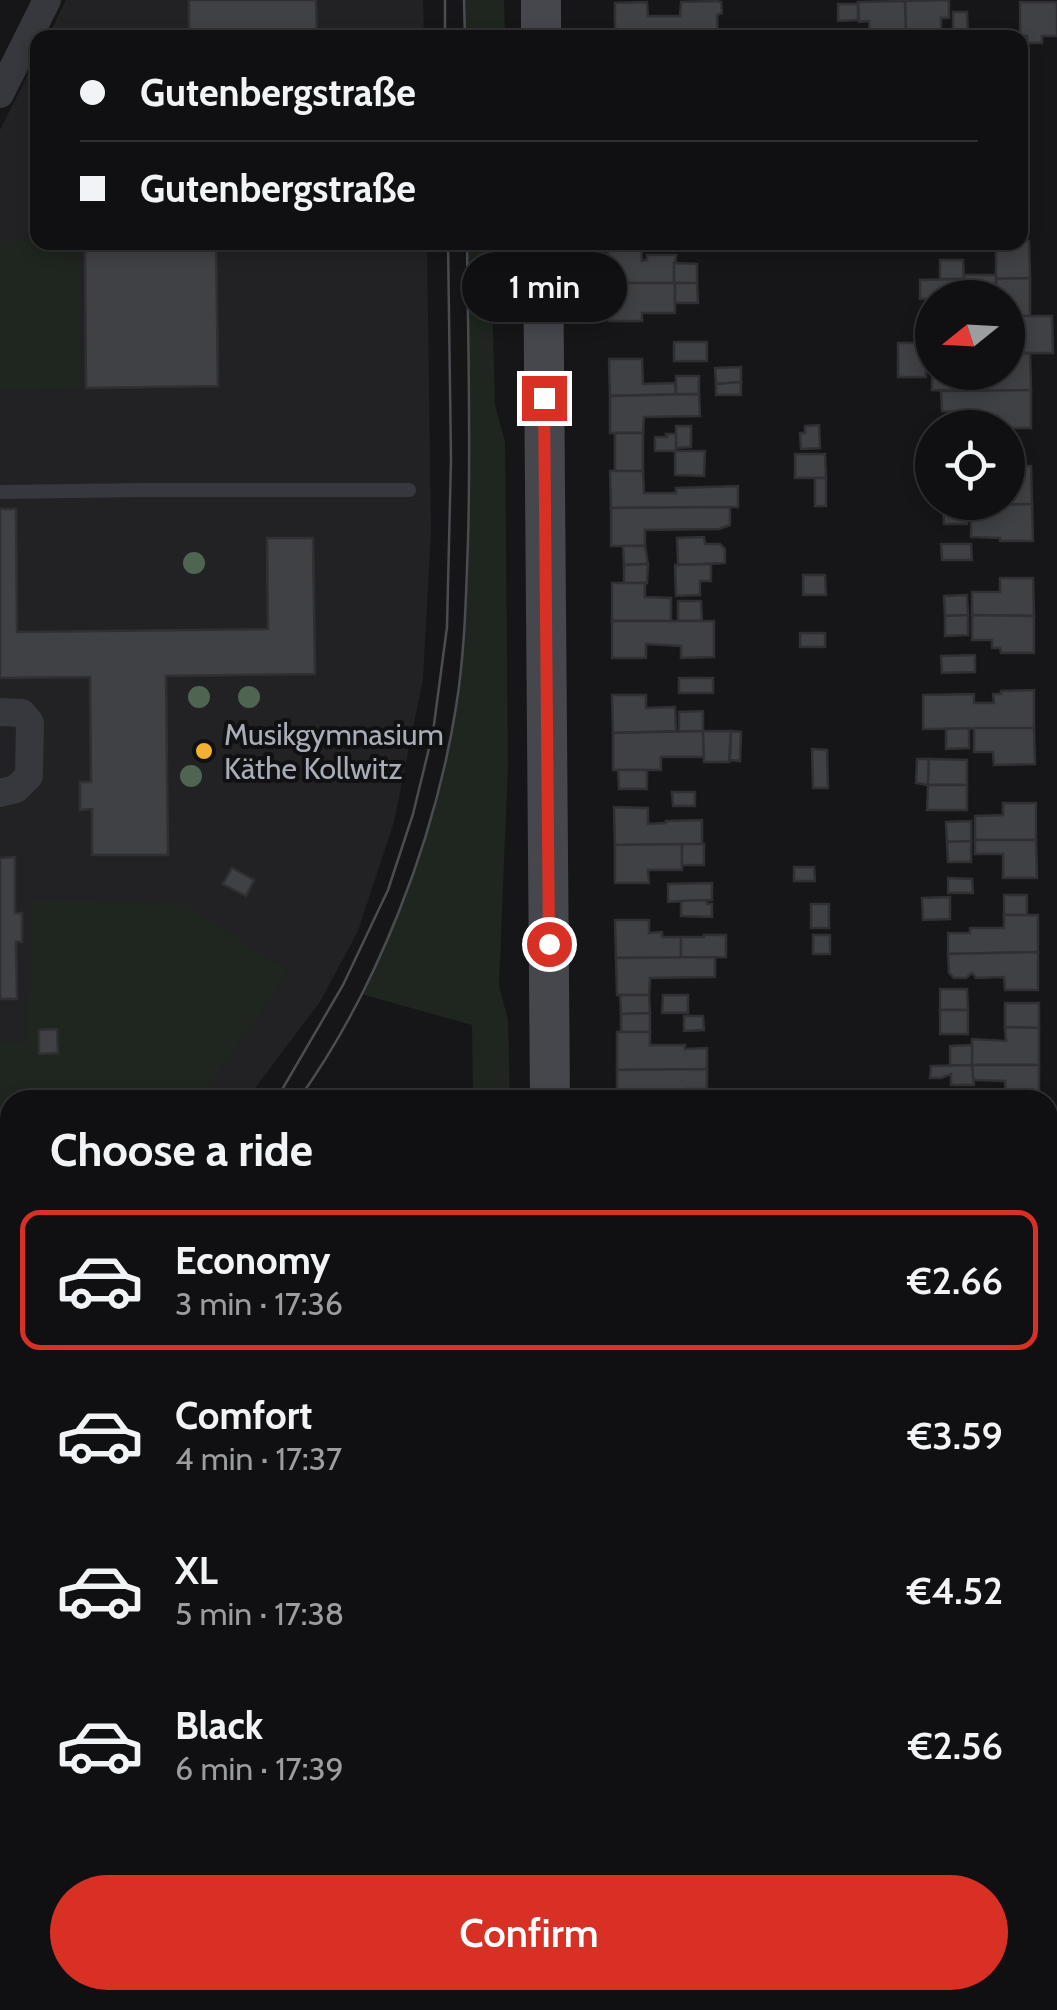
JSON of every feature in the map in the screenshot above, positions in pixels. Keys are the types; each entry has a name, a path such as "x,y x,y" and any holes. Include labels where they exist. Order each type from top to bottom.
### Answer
{"street":[{"path":"33,30 48,0"},
{"path":"541,0 541,30"},
{"path":"0,94 30,35"},
{"path":"543,250 550,1090"},
{"path":"0,712 22,712 30,723 30,776 16,790 0,793"}],"lane":[{"path":"0,492 409,490"}],"shaded area":[{"path":"66,0 423,0 424,30 51,30"},
{"name":"Musikgymnasium Käthe Kollwitz","path":"30,70 30,250 427,250 431,532 423,679 394,822 358,931 320,1002 254,1090 0,1090 0,130"}],"green space":[{"path":"464,0 504,0 505,30 465,30"},
{"path":"30,240 30,250 78,250 81,388 0,390 0,241"},
{"path":"467,250 503,250 492,292 495,405 505,442 508,765 499,986 508,1020 510,1090 473,1090 472,1025 361,994 425,836 448,751 462,661 466,600"},
{"path":"33,899 185,904 288,972 206,1090 0,1090 0,1043 27,1041"}],"building":[{"path":"189,0 316,0 317,30 189,30"},
{"path":"949,0 949,18 941,18 941,30 906,30 905,1"},
{"path":"905,1 906,30 870,30 869,21 859,22 858,2"},
{"path":"647,2 648,16 680,16 681,2 721,2 718,30 615,30 615,3"},
{"path":"1020,2 1057,2 1057,36 1042,36 1042,43 1028,43 1028,30 1020,30"},
{"path":"838,4 858,4 858,20 838,21"},
{"path":"953,12 967,12 968,30 953,30"},
{"path":"1028,241 1030,278 996,279 996,250 1028,250"},
{"path":"85,250 216,250 218,386 86,388"},
{"path":"608,250 641,250 642,261 647,260 647,255 676,255 674,283 609,283"},
{"path":"940,260 963,260 964,279 940,279"},
{"path":"674,263 697,264 697,283 674,283"},
{"path":"964,275 996,275 996,280 964,280"},
{"path":"1030,278 1030,316 1025,316 1025,280 996,279"},
{"path":"609,283 675,283 675,313 642,313 642,321 609,321"},
{"path":"675,283 697,283 698,303 675,303"},
{"path":"1025,316 1052,316 1053,353 1025,353"},
{"path":"674,342 707,342 707,361 674,361"},
{"path":"898,343 915,343 915,377 898,377"},
{"path":"1025,353 1030,353 1031,390 973,391 1025,390"},
{"path":"609,359 642,359 643,384 675,383 676,394 610,396"},
{"path":"741,367 741,382 716,384 715,368"},
{"path":"676,376 699,376 699,394 676,394"},
{"path":"741,382 741,395 716,395 716,384"},
{"path":"1031,390 1031,428 1025,428 1025,410 942,410 941,391"},
{"path":"699,394 700,416 644,417 643,433 610,433 610,396"},
{"path":"819,425 820,448 801,449 800,433 805,433 805,426"},
{"path":"676,426 691,426 691,447 676,448"},
{"path":"615,433 643,433 643,471 615,471"},
{"path":"666,434 676,434 676,451 655,451 655,437 667,437"},
{"path":"675,451 705,451 704,476 675,475"},
{"path":"795,454 825,454 826,478 795,478"},
{"path":"1025,466 1031,466 1032,504 1025,504"},
{"path":"610,471 643,471 644,493 738,486 738,507 611,508"},
{"path":"815,478 826,478 826,506 815,506"},
{"path":"1025,504 1032,504 1033,541 971,537 971,520 1025,520"},
{"path":"730,507 730,525 719,529 645,530 645,546 611,546 611,508"},
{"path":"0,509 16,509 17,632 268,629 267,538 313,538 315,674 166,676 168,855 92,855 92,809 80,810 80,782 91,782 90,677 0,678"},
{"path":"944,520 967,520 967,524 944,524"},
{"path":"704,537 705,544 720,544 725,549 725,563 678,565 677,538"},
{"path":"941,544 971,544 972,560 942,560"},
{"path":"623,546 645,546 648,564 624,565"},
{"path":"648,564 647,583 624,583 624,565"},
{"path":"711,564 711,581 700,581 700,595 676,596 675,565"},
{"path":"803,575 825,575 826,595 803,595"},
{"path":"1000,578 1033,578 1034,616 972,615 972,592 1000,592"},
{"path":"612,583 645,583 645,597 671,598 671,621 612,621"},
{"path":"967,595 968,615 945,616 944,596"},
{"path":"678,601 701,601 702,621 678,621"},
{"path":"968,615 968,635 945,636 945,616"},
{"path":"972,615 1034,616 1034,653 1001,653 1000,648 992,648 992,640 972,640"},
{"path":"612,621 714,621 714,657 681,658 681,646 646,644 646,658 612,658"},
{"path":"800,633 825,633 825,647 800,647"},
{"path":"975,655 975,672 942,673 941,656"},
{"path":"679,678 713,678 713,693 679,693"},
{"path":"1034,690 1034,728 923,729 923,695 974,694 974,703 994,703 993,694 1001,691"},
{"path":"612,695 646,695 646,708 675,707 676,731 613,733"},
{"path":"703,711 703,731 679,732 679,712"},
{"path":"969,728 969,748 946,749 946,729"},
{"path":"974,728 1034,728 1035,764 994,765 993,752 974,752"},
{"path":"703,731 704,757 661,757 661,770 613,770 613,733"},
{"path":"703,731 731,731 729,762 704,762"},
{"path":"731,731 741,732 740,761 730,760"},
{"path":"812,749 827,750 828,788 813,788"},
{"path":"917,759 929,759 928,785 916,783"},
{"path":"929,759 967,760 967,785 928,785"},
{"path":"618,770 647,770 647,789 619,789"},
{"path":"928,785 967,785 967,810 927,810"},
{"path":"672,792 695,792 695,806 673,806"},
{"path":"1003,803 1036,803 1036,840 975,840 975,816 1003,815"},
{"path":"614,807 648,808 648,824 702,820 702,844 615,845"},
{"path":"971,821 971,841 947,842 946,822"},
{"path":"975,840 1036,840 1037,878 1003,878 1003,854 975,854"},
{"path":"971,841 971,862 948,862 947,842"},
{"path":"682,844 682,870 648,870 649,883 615,883 615,845"},
{"path":"682,844 704,844 704,865 682,865"},
{"path":"15,857 15,913 22,913 22,942 16,942 17,999 0,999 0,858"},
{"path":"794,867 814,867 815,881 794,881"},
{"path":"232,868 254,880 246,896 223,884"},
{"path":"948,878 972,879 973,893 948,893"},
{"path":"712,883 712,900 668,902 668,884"},
{"path":"1004,895 1027,895 1027,915 1004,915"},
{"path":"950,897 950,919 923,920 922,898"},
{"path":"707,900 707,904 712,904 712,917 681,916 681,901"},
{"path":"811,904 829,904 829,928 811,928"},
{"path":"1004,915 1038,915 1038,952 948,954 948,933 970,933 970,928 1004,928"},
{"path":"615,920 649,920 649,933 681,937 681,958 616,958"},
{"path":"726,935 726,957 681,958 681,937"},
{"path":"813,935 830,935 830,954 813,954"},
{"path":"1038,952 1038,990 1005,990 1004,977 976,978 972,973 966,978 954,978 949,973 948,954"},
{"path":"715,957 715,977 650,978 649,995 617,995 616,958"},
{"path":"940,989 967,989 968,1010 940,1010"},
{"path":"620,995 649,995 650,1013 621,1014"},
{"path":"663,995 688,995 688,1013 662,1013"},
{"path":"1005,1003 1039,1003 1039,1028 1005,1027"},
{"path":"940,1010 968,1010 968,1034 940,1034"},
{"path":"650,1013 650,1032 621,1032 621,1014"},
{"path":"684,1016 703,1016 704,1030 684,1031"},
{"path":"1005,1027 1039,1028 1039,1065 972,1065 972,1039 1006,1041"},
{"path":"57,1029 58,1053 39,1054 39,1030"},
{"path":"617,1032 650,1032 650,1045 707,1048 707,1069 617,1070"},
{"path":"972,1045 972,1065 950,1066 950,1046"},
{"path":"972,1065 1039,1065 1039,1090 1005,1090 1005,1081 973,1080"},
{"path":"972,1065 974,1085 951,1085 951,1074 930,1078 931,1066"},
{"path":"707,1069 707,1089 617,1090 617,1070"}],"tram line":[{"path":"445,0 445,30"},
{"path":"464,0 465,30"},
{"path":"282,1090 343,985 388,890 413,814 433,732 447,627 451,459 448,250"},
{"path":"305,1090 353,1011 399,912 434,809 446,758 459,686 467,582 467,250"}],"place":[{"name":"Musikgymnasium Käthe Kollwitz","path":"204,751"}],"route":[{"path":"544,398 549,944"}]}
